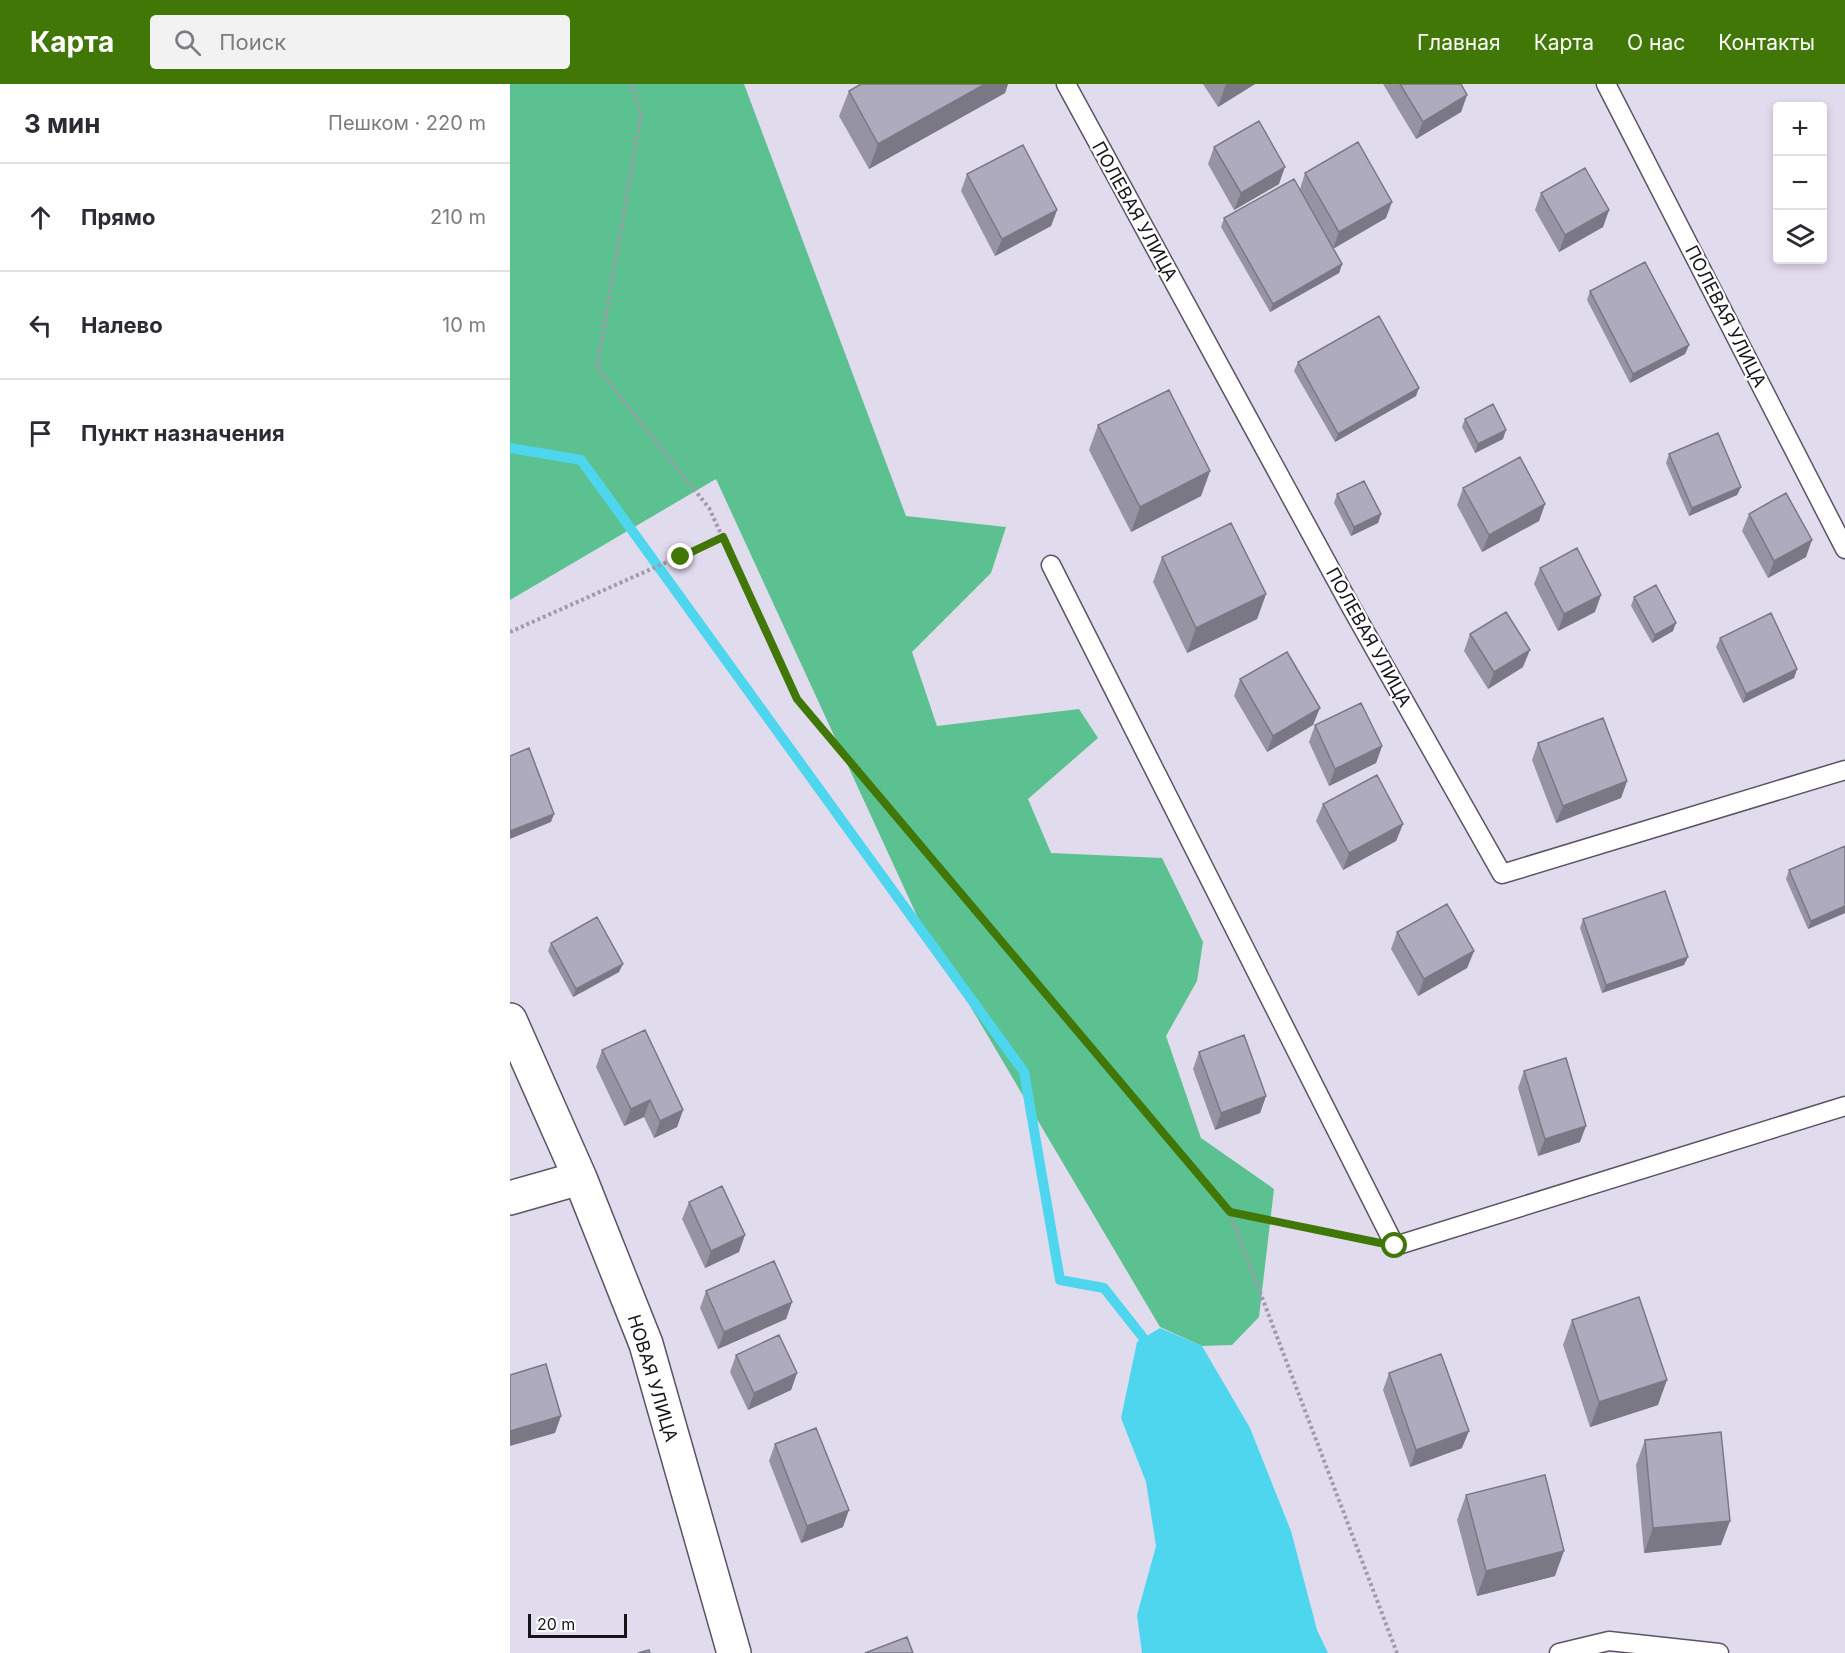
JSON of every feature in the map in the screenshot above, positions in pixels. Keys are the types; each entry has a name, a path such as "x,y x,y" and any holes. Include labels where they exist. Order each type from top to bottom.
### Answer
{"street":[{"name":"НОВАЯ УЛИЦА","path":"510,1020 580,1178 646,1344 734,1653"},
{"path":"510,1198 580,1178"}],"lane":[{"name":"ПОЛЕВАЯ УЛИЦА","path":"1066,84 1357,617 1502,874 1845,770"},
{"name":"ПОЛЕВАЯ УЛИЦА","path":"1606,84 1845,549"},
{"path":"1051,565 1395,1246 1845,1106"},
{"path":"1559,1653 1609,1641 1719,1653"}],"path":[{"path":"631,84 641,114 597,367 709,508 797,699 1230,1212 1396,1653"},
{"path":"510,632 723,537"},
{"path":"1230,1212 1395,1246"}],"green space":[{"path":"510,84 744,84 906,516 1006,527 991,573 912,652 937,726 1079,709 1098,738 1028,799 1051,853 1162,858 1203,942 1197,981 1166,1036 1201,1138 1274,1189 1259,1317 1232,1345 1202,1346 1160,1327 918,918 716,479 510,600"}],"water":[{"path":"1160,1328 1202,1346 1250,1428 1291,1531 1317,1630 1328,1653 1142,1653 1137,1615 1156,1546 1146,1482 1121,1418 1137,1342"}],"building":[{"path":"861,84 985,84 878,144 849,91"},
{"path":"1400,84 1461,84 1467,95 1423,122"},
{"path":"1259,121 1285,167 1241,193 1214,147"},
{"path":"1358,142 1392,202 1339,232 1305,173"},
{"path":"1023,145 1057,210 1002,239 967,174"},
{"path":"1585,168 1609,210 1565,235 1541,193"},
{"path":"1294,179 1342,264 1273,304 1224,218"},
{"path":"1645,262 1689,345 1633,374 1590,291"},
{"path":"1379,316 1419,388 1338,434 1298,362"},
{"path":"1169,390 1210,471 1140,507 1098,425"},
{"path":"1493,404 1506,430 1478,444 1465,419"},
{"path":"1718,433 1741,487 1692,508 1669,454"},
{"path":"1520,457 1545,504 1489,535 1463,488"},
{"path":"1364,481 1381,514 1354,527 1337,494"},
{"path":"1786,493 1812,540 1774,561 1749,514"},
{"path":"1231,523 1266,594 1196,628 1162,557"},
{"path":"1577,548 1601,595 1564,614 1540,568"},
{"path":"1656,585 1676,623 1655,635 1634,597"},
{"path":"1506,612 1530,650 1494,672 1470,634"},
{"path":"1771,613 1797,669 1746,694 1720,638"},
{"path":"1287,652 1320,708 1273,736 1240,679"},
{"path":"1361,703 1382,746 1335,769 1315,725"},
{"path":"1603,718 1627,781 1563,806 1538,743"},
{"path":"529,748 554,814 510,831 510,756"},
{"path":"1377,775 1403,824 1349,853 1323,804"},
{"path":"1845,846 1845,906 1811,921 1789,870"},
{"path":"1665,891 1688,957 1606,985 1583,919"},
{"path":"1447,904 1474,951 1424,979 1397,932"},
{"path":"597,917 623,964 576,989 551,943"},
{"path":"645,1030 683,1110 660,1121 650,1100 631,1109 602,1050"},
{"path":"1244,1035 1266,1096 1221,1113 1199,1052"},
{"path":"1566,1058 1586,1126 1545,1139 1524,1071"},
{"path":"722,1186 745,1235 711,1251 689,1202"},
{"path":"774,1261 792,1302 724,1332 706,1291"},
{"path":"1639,1297 1667,1380 1599,1402 1572,1320"},
{"path":"779,1335 797,1373 754,1393 736,1355"},
{"path":"1441,1354 1469,1431 1416,1450 1389,1373"},
{"path":"546,1364 561,1416 510,1431 510,1375"},
{"path":"816,1428 849,1510 807,1526 775,1444"},
{"path":"1721,1432 1730,1521 1653,1528 1645,1440"},
{"path":"1545,1475 1564,1551 1486,1571 1466,1495"},
{"path":"907,1637 913,1653 865,1653"}],"waterway":[{"path":"510,448 581,460 1024,1072 1060,1280 1104,1288 1152,1349"}],"route":[{"path":"681,557 723,537 797,699 1230,1212 1395,1246"}]}
